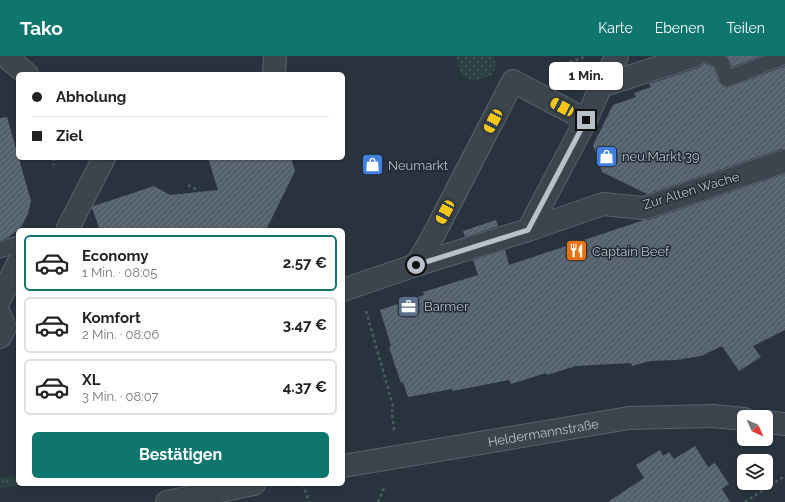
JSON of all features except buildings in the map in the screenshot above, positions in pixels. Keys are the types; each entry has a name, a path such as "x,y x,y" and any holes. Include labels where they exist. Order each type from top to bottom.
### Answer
{"street":[{"path":"6,56 25,72"},
{"path":"274,72 275,56"},
{"path":"528,230 586,120 616,56"},
{"path":"601,86 694,56"},
{"path":"416,265 432,238 513,82 586,120"},
{"path":"67,228 103,160"},
{"name":"Zur Alten Wache","path":"351,287 528,230 603,204 644,208 785,161"},
{"path":"0,299 16,267"},
{"path":"0,315 5,328 0,337"},
{"name":"Heldermannstraße","path":"345,466 629,418 713,416 737,418"},
{"path":"773,423 785,424"},
{"path":"167,502 244,486"}],"lane":[{"path":"710,56 721,62 727,79 785,56"},
{"path":"0,250 16,245"}],"path":[{"path":"564,64 584,56"},
{"path":"54,160 54,166"},
{"path":"188,185 199,191"},
{"path":"351,287 393,406 392,412 398,457 378,502"},
{"path":"745,502 785,476"},
{"path":"304,486 309,502"}],"green space":[{"path":"457,56 494,56 497,65 492,75 474,81 462,76 456,58"},
{"path":"16,475 16,486 0,489 0,478"}],"place":[{"name":"neu.Markt 39","path":"607,156"},
{"name":"Neumarkt","path":"373,165"},
{"name":"Captain Beef","path":"576,251"},
{"name":"Barmer","path":"409,306"}],"route":[{"path":"416,265 528,230 586,120"}]}
